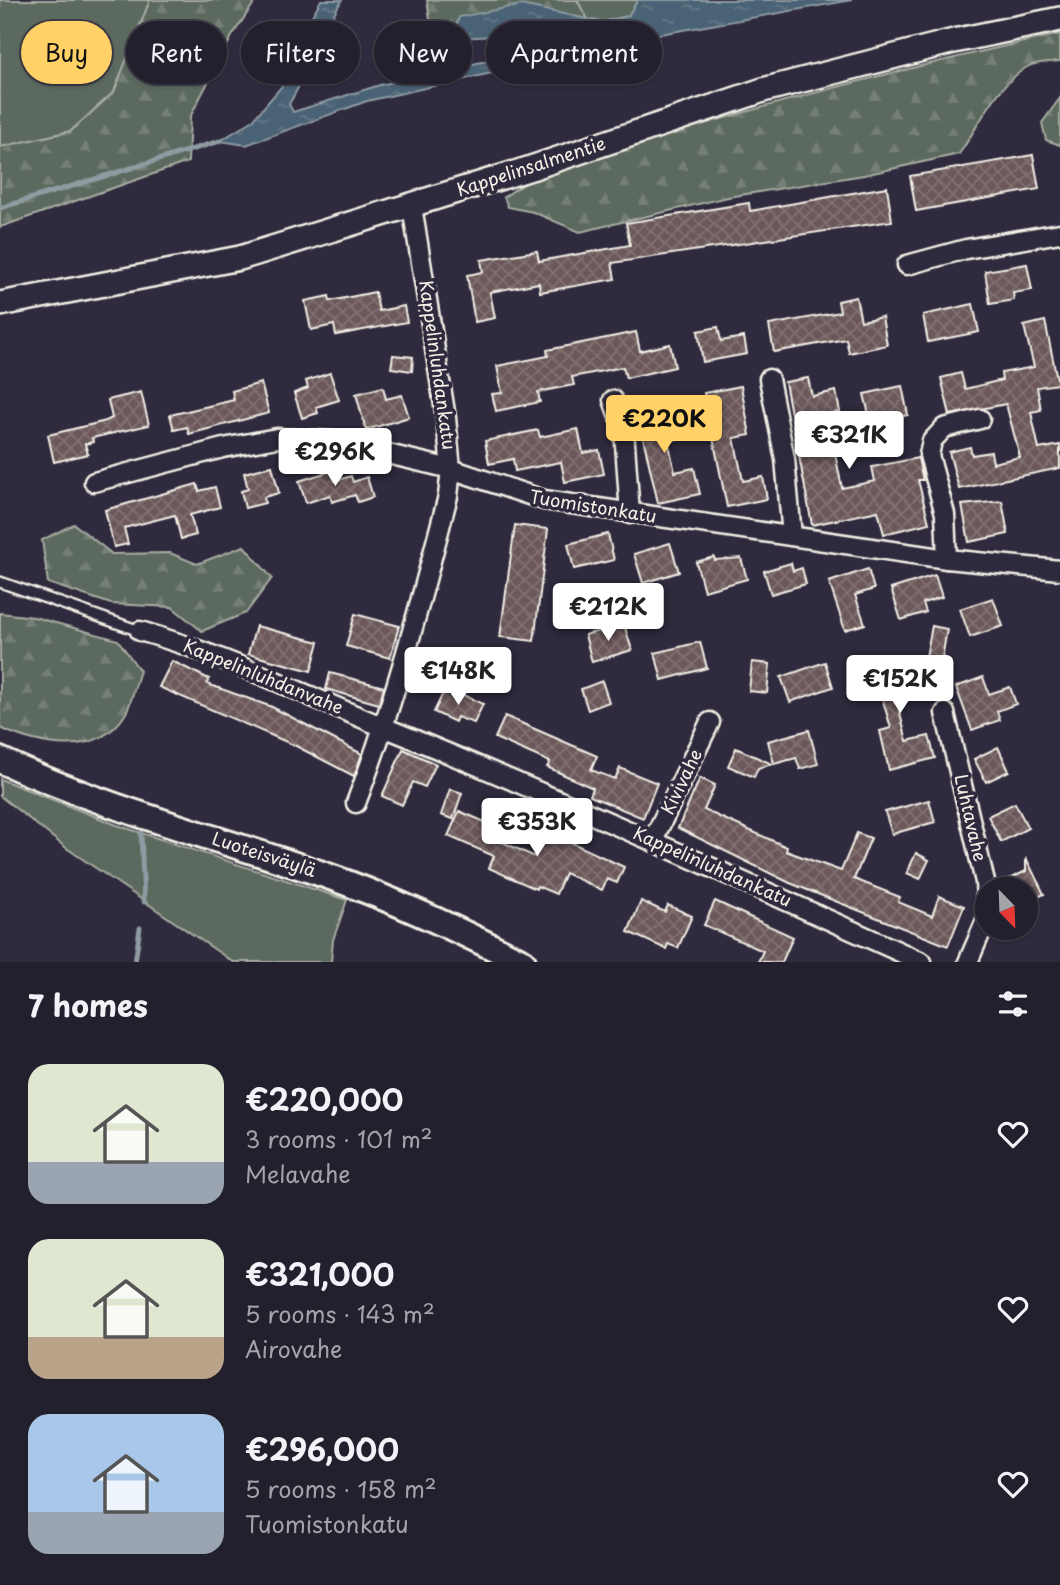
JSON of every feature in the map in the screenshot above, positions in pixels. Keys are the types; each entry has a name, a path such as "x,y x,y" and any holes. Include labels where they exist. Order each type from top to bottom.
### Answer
{"main road":[{"name":"Luoteisväylä","path":"0,760 130,810 325,875 425,916 523,962"}],"street":[{"name":"Kappelinsalmentie","path":"0,304 240,258 412,206 763,90 954,41 1060,19"},
{"name":"Kappelinluhdankatu","path":"356,803 385,728 442,522 451,469 436,341 412,206"},
{"path":"907,265 966,249 1060,233"},
{"path":"769,379 785,459 792,536"},
{"path":"613,400 624,430 630,514"},
{"path":"947,559 945,514 929,455 932,441 944,428 980,419"},
{"name":"Tuomistonkatu","path":"94,482 223,448 277,438 333,441 451,469 520,495 630,514 947,559 1060,569"},
{"name":"Kappelinluhdanvahe","path":"140,631 194,646 385,728"},
{"name":"Luhtavahe","path":"945,713 985,882 987,918 968,962"},
{"name":"Kivivahe","path":"653,841 710,723"},
{"name":"Kappelinluhdankatu","path":"385,728 481,765 922,962"}],"lane":[{"path":"0,582 140,631"}],"green space":[{"path":"0,0 150,0 142,21 126,21 126,61 114,92 71,131 0,147"},
{"path":"150,0 256,0 227,46 227,21 142,21"},
{"path":"427,0 577,0 588,20 552,13 514,10 478,14 461,21 430,20"},
{"path":"577,0 638,0 628,16 606,21 588,20"},
{"path":"1060,34 1060,61 1034,64 1016,75 997,95 959,154 864,175 728,197 580,232 533,212 508,207 504,197 518,187 550,172 742,113 900,71"},
{"path":"126,61 126,84 207,84 190,117 188,162 0,227 0,147 71,131 114,92"},
{"path":"1060,98 1060,145 1046,140 1042,123"},
{"path":"74,524 112,554 170,553 197,564 244,546 272,578 246,613 202,631 172,607 111,604 48,583 42,540"},
{"path":"0,613 34,617 118,640 140,671 126,713 114,728 85,743 68,744 33,740 0,728"},
{"path":"0,779 117,825 347,900 333,940 331,962 233,962 65,847 0,796"}],"water":[{"path":"321,0 342,0 331,21 309,21"},
{"path":"638,0 852,0 662,34 662,21 606,21 628,16"},
{"path":"521,5 597,21 486,21 486,36 472,37 472,21 458,21 459,17"},
{"path":"486,61 486,74 472,77 472,64"},
{"path":"300,84 289,104 293,112 384,84 443,84 367,101 246,145 220,141 252,121 282,86"}],"building":[{"path":"1033,155 1039,189 916,211 910,176"},
{"path":"887,187 892,221 612,263 615,279 540,292 539,283 490,292 495,318 475,322 467,275 483,272 481,260 537,251 539,261 630,245 626,223 749,203 750,211"},
{"path":"1027,264 1032,290 1013,293 1014,300 990,304 985,271"},
{"path":"375,292 379,311 404,306 407,322 336,335 334,325 311,330 305,301 329,296 330,301"},
{"path":"856,297 861,321 882,317 887,345 849,353 846,339 774,352 769,325 840,312 838,301"},
{"path":"973,304 979,332 928,342 923,315"},
{"path":"1045,321 1058,384 1037,387 1041,410 1031,412 1039,449 1060,445 1060,468 959,489 949,452 970,447 972,455 991,452 993,463 1020,457 1006,404 950,415 941,378 961,373 965,389 1002,380 1001,373 1034,367 1024,326"},
{"path":"718,327 721,341 744,337 747,354 703,362 698,331"},
{"path":"636,332 640,351 670,344 675,367 626,378 623,367 572,377 574,385 538,392 540,402 496,411 492,394 502,393 497,366 548,356 547,350"},
{"path":"393,355 413,357 412,371 391,368"},
{"path":"330,373 339,400 316,407 318,413 302,418 294,393 308,388 306,381"},
{"path":"808,378 812,396 836,391 840,412 827,414 842,488 875,481 872,467 918,458 923,480 918,480 929,523 884,534 878,511 812,525 785,382"},
{"path":"261,383 269,413 189,434 187,427 174,430 170,415 234,400 232,391"},
{"path":"741,386 750,435 734,438 743,481 763,477 767,499 727,507 704,393"},
{"path":"902,386 908,415 871,423 864,394"},
{"path":"383,387 386,399 402,395 409,417 366,430 356,394"},
{"path":"141,392 149,425 92,438 93,442 85,444 88,454 54,462 48,435 106,421 112,418 108,400"},
{"path":"662,401 667,427 679,424 682,438 668,441 675,472 694,468 700,494 658,503 636,407"},
{"path":"578,429 583,453 599,450 604,474 565,482 561,462 515,471 513,459 489,464 485,441 538,430 540,437"},
{"path":"272,466 279,493 264,497 265,503 245,508 241,491 248,489 244,473"},
{"path":"331,471 335,481 351,476 353,482 367,477 373,497 358,502 355,495 332,502 330,495 306,503 299,481"},
{"path":"197,484 199,491 215,487 220,507 190,515 196,535 181,539 175,515 124,528 128,544 114,547 105,510"},
{"path":"1002,501 1008,534 969,542 962,505"},
{"path":"515,525 548,529 534,641 500,637"},
{"path":"608,534 614,560 574,569 568,544"},
{"path":"670,543 679,572 643,583 634,554"},
{"path":"714,557 715,560 741,558 747,579 704,591 696,562"},
{"path":"791,563 793,571 802,568 806,584 771,594 764,571"},
{"path":"868,569 874,589 855,595 865,624 845,630 829,582"},
{"path":"935,575 942,597 923,603 926,612 901,620 891,589"},
{"path":"993,598 1003,626 970,637 960,609"},
{"path":"355,614 399,626 390,658 346,646"},
{"path":"624,624 632,650 592,662 585,635"},
{"path":"256,626 319,642 311,671 248,654"},
{"path":"932,626 947,629 942,659 926,657"},
{"path":"700,642 707,668 662,680 655,653"},
{"path":"891,658 895,674 918,667 925,694 897,702 907,741 929,736 935,758 889,770 880,731 891,728 872,664"},
{"path":"172,661 209,679 207,684 272,707 362,754 354,776 296,746 159,687"},
{"path":"752,662 770,664 767,693 749,691"},
{"path":"825,662 833,687 790,702 781,677"},
{"path":"330,673 384,687 379,704 326,689"},
{"path":"983,677 989,694 1010,687 1016,704 997,711 1000,720 972,730 956,687"},
{"path":"602,681 609,702 588,710 581,689"},
{"path":"446,687 483,704 474,723 457,717 455,722 434,712"},
{"path":"505,716 597,756 591,770 615,779 620,768 657,783 643,818 590,796 593,788 547,767 550,762 495,738"},
{"path":"809,730 818,764 800,769 796,758 774,764 768,741"},
{"path":"998,747 1009,771 986,782 974,759"},
{"path":"736,748 772,764 758,768 754,777 728,766"},
{"path":"403,749 436,764 425,787 413,782 402,805 382,796"},
{"path":"700,778 715,785 704,810 787,847 786,851 841,871 857,833 871,838 854,879 900,897 898,902 932,916 939,896 964,906 948,946 790,883 678,828"},
{"path":"450,789 462,793 453,819 441,815"},
{"path":"929,800 935,822 892,834 885,812"},
{"path":"1015,803 1028,828 1001,842 988,816"},
{"path":"459,811 490,824 485,834 535,857 547,831 624,867 617,883 607,879 602,890 565,873 556,894 537,886 536,889 489,868 494,856 448,836"},
{"path":"916,853 929,860 920,879 907,873"},
{"path":"1026,858 1036,877 1014,877 1026,871"},
{"path":"1038,882 1044,894 1038,897"},
{"path":"641,901 665,912 668,905 692,916 678,948 668,944 666,949 628,932"},
{"path":"715,901 793,937 782,962 758,962 763,951 704,925"}],"waterway":[{"path":"0,208 220,141"},
{"path":"141,833 144,902"},
{"path":"135,962 140,928"}]}
